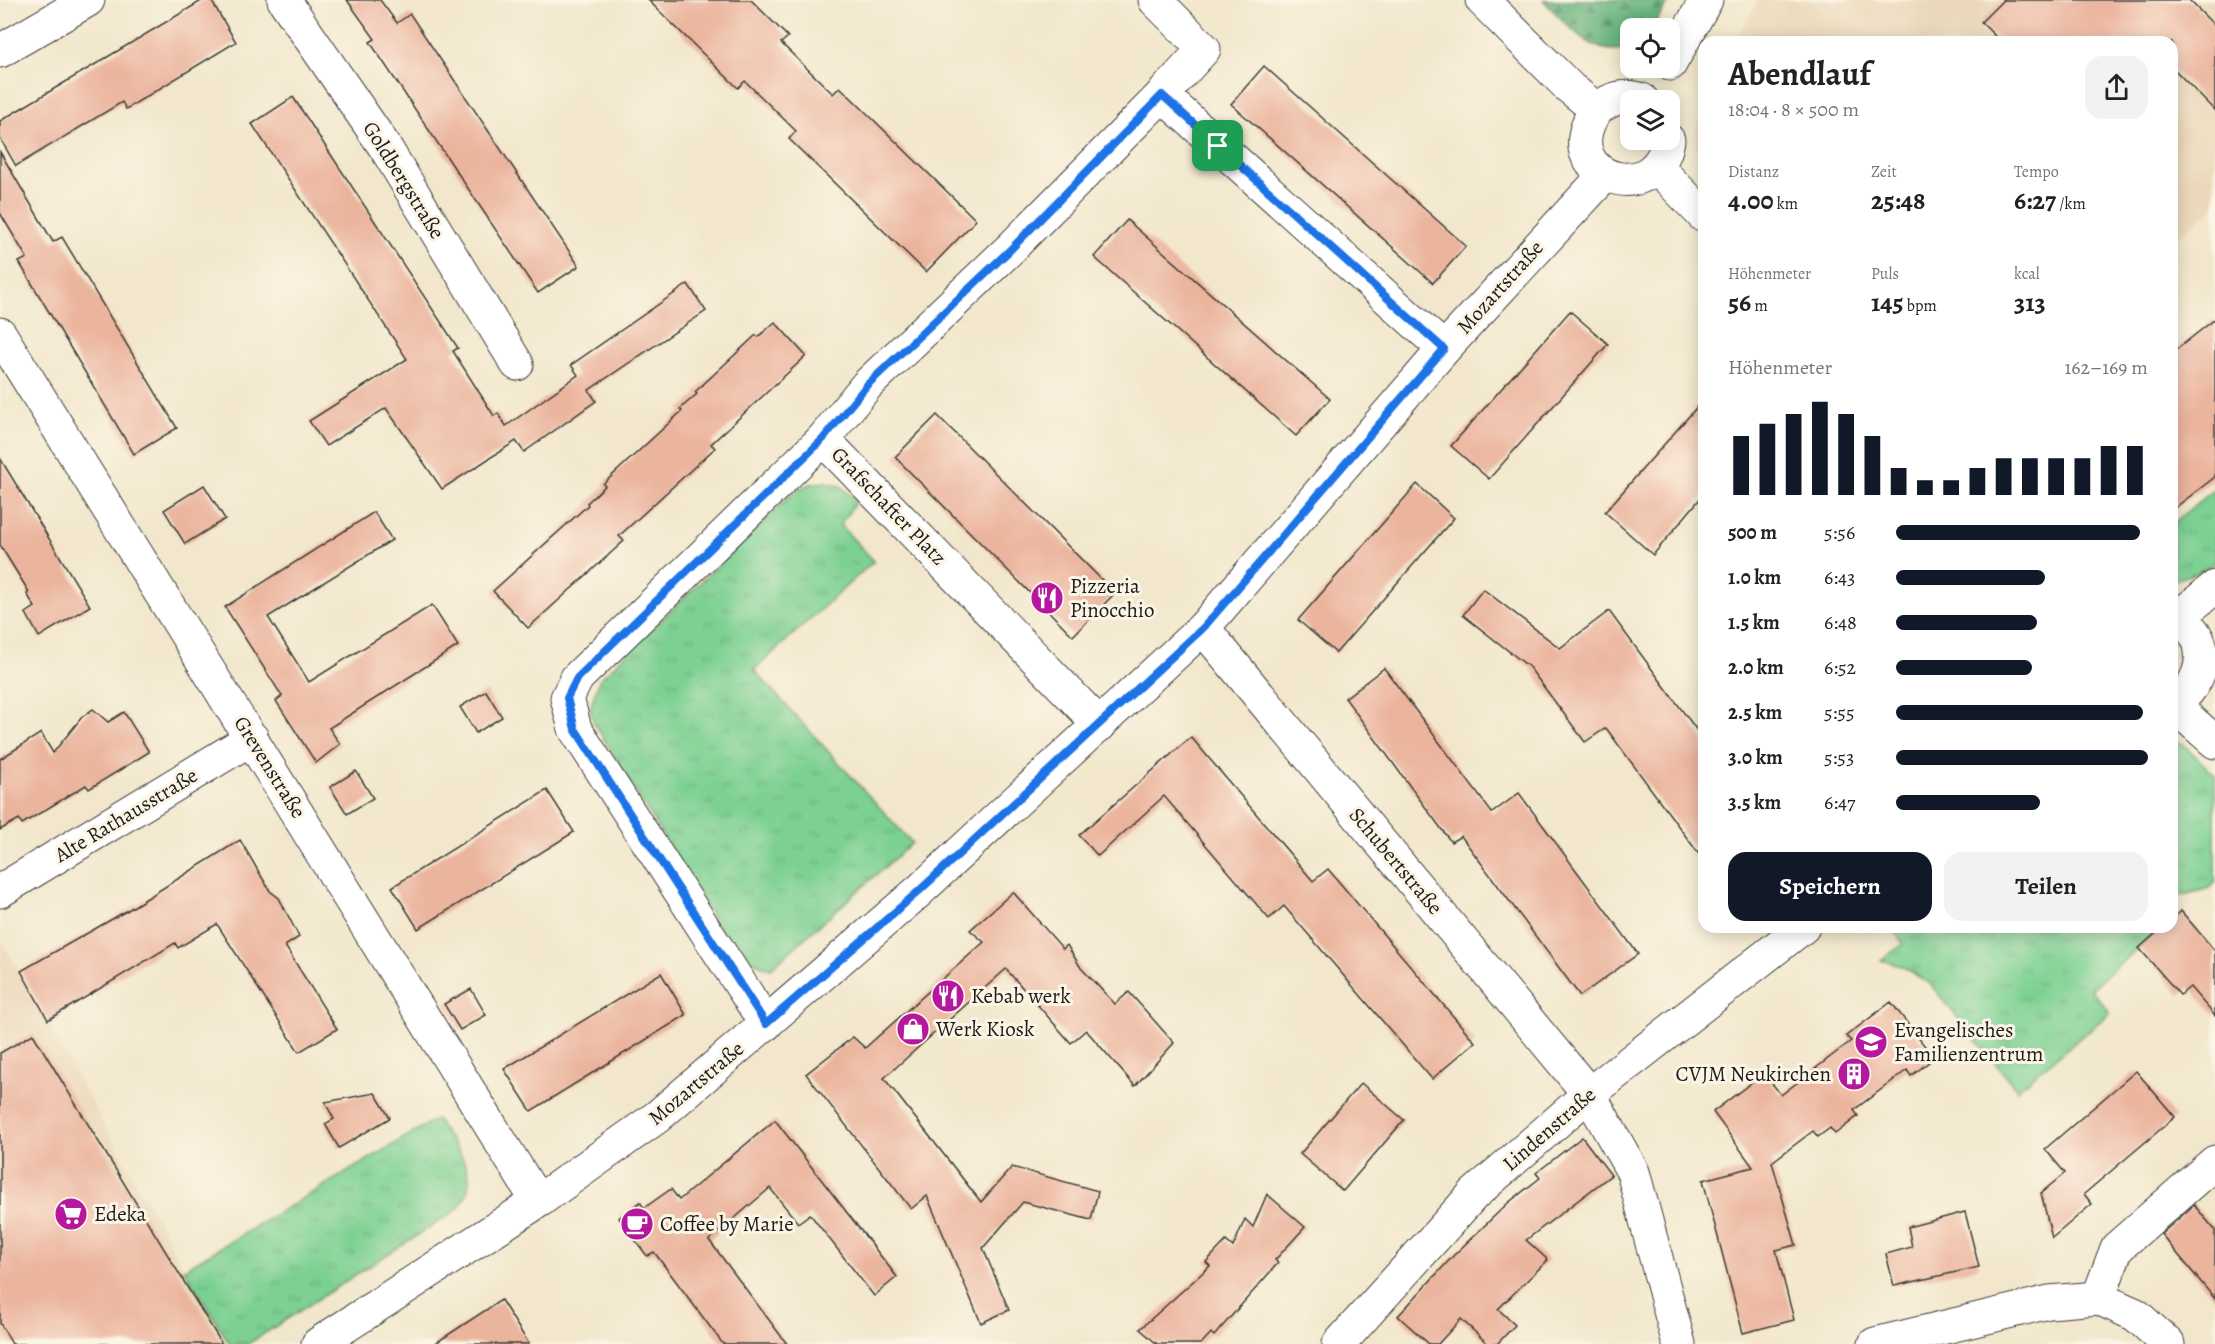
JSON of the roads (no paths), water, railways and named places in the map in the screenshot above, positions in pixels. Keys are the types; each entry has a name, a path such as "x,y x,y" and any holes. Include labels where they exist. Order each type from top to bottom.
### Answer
{"street":[{"path":"0,51 88,0"},
{"name":"Goldbergstraße","path":"284,0 385,147 517,364"},
{"path":"823,439 867,385 1011,249 1204,49 1155,0"},
{"path":"1482,0 1570,88 1596,109"},
{"path":"1680,45 1706,0"},
{"path":"1162,95 1444,349"},
{"path":"1620,98 1596,109 1588,122 1584,137 1586,152 1593,165 1605,175 1618,180 1632,180 1646,176 1663,153 1698,207"},
{"name":"Mozartstraße","path":"318,1344 540,1200 657,1117 919,891 1203,628 1444,349 1605,175"},
{"name":"Grevenstraße","path":"0,334 528,1186 540,1200"},
{"name":"Grafschafter Platz","path":"766,1024 575,729 567,698 577,678 823,439 1100,725"},
{"path":"2178,615 2215,587"},
{"path":"2178,620 2197,639 2207,666 2186,696 2178,701"},
{"name":"Schubertstraße","path":"1203,628 1589,1094 1632,1172 1679,1344"},
{"path":"2178,713 2215,742"},
{"name":"Alte Rathausstraße","path":"0,891 252,738"},
{"name":"Lindenstraße","path":"1339,1344 1474,1194 1589,1094 1799,933"},
{"path":"2098,1298 2117,1248 2215,1162"},
{"path":"1875,1344 2049,1302 2098,1298 2136,1315 2168,1344"}],"place":[{"name":"Pizzeria Pinocchio","path":"1047,598"},
{"name":"Kebab werk","path":"948,996"},
{"name":"Werk Kiosk","path":"913,1029"},
{"name":"Evangelisches Familienzentrum","path":"1871,1042"},
{"name":"CVJM Neukirchen","path":"1854,1074"},
{"name":"Edeka","path":"71,1214"},
{"name":"Coffee by Marie","path":"637,1224"}]}
